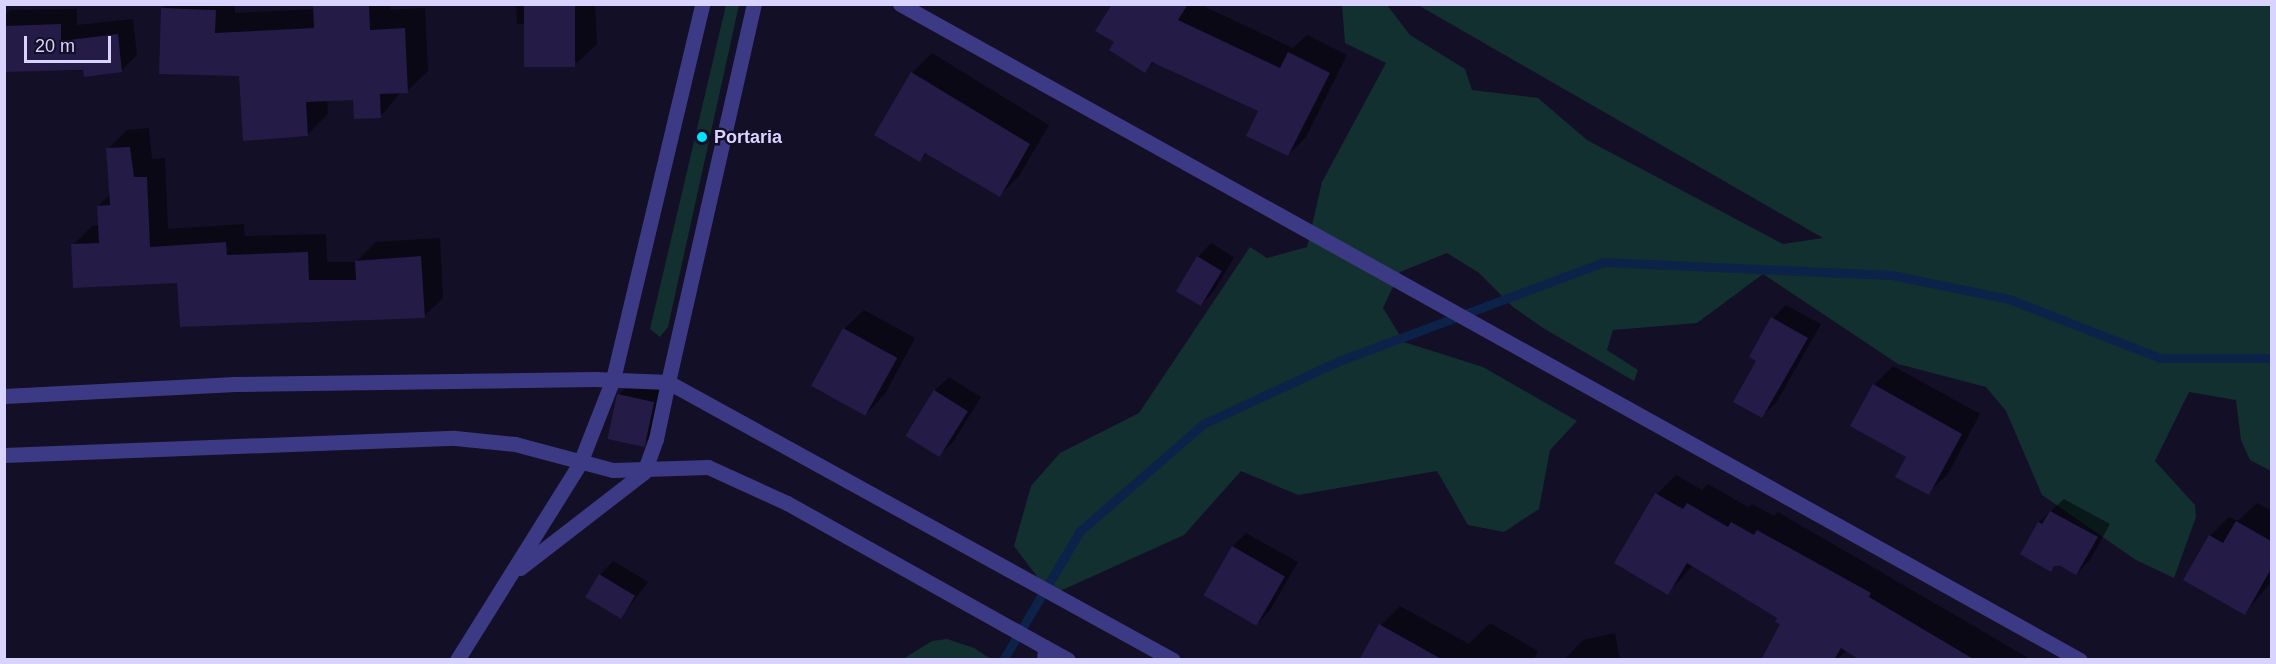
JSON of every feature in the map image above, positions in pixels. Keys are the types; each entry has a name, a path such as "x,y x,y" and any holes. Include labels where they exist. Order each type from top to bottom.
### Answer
{"street":[{"path":"457,660 513,574 580,463 613,379 702,4"},
{"path":"513,574 644,472 656,439 754,4"},
{"path":"900,4 2080,660"},
{"path":"4,396 235,384 613,379 668,382 1173,660"},
{"path":"4,455 455,438 515,444 580,463 644,472 708,467 787,503 1045,653 1068,660"}],"green space":[{"path":"726,5 739,5 668,327 660,337 650,329"},
{"path":"1342,5 1387,5 1410,35 1465,69 1472,90 1538,98 1587,140 1783,244 1823,238 1418,5 2271,5 2271,471 2250,460 2241,440 2236,400 2189,392 2155,461 2195,505 2196,517 2174,578 2136,560 2042,495 2006,411 1986,387 1898,364 1763,274 1697,323 1613,330 1607,350 1638,370 1634,381 1543,328 1513,307 1479,273 1447,253 1400,272 1383,308 1404,342 1483,367 1577,421 1550,450 1539,509 1504,532 1468,525 1437,471 1298,495 1241,471 1184,535 1051,595 1014,546 1031,486 1060,453 1139,413 1250,247 1267,258 1307,247 1322,182 1386,63 1345,43"},
{"path":"947,639 974,648 991,659 903,659 932,641"}],"building":[{"path":"369,4 370,30 405,28 408,93 380,94 381,118 354,119 353,100 306,102 308,136 243,141 239,76 159,74 161,8 216,10 215,33 314,28 313,6"},
{"path":"524,4 575,4 575,67 524,67"},
{"path":"1112,4 1188,4 1178,20 1280,68 1288,52 1330,73 1288,156 1246,136 1258,111 1152,62 1145,73 1109,50 1114,42 1095,31"},
{"path":"61,24 61,41 118,34 122,72 84,77 83,70 4,72 4,26"},
{"path":"911,72 1030,144 1000,197 925,153 920,162 874,135"},
{"path":"130,147 134,177 147,177 150,247 226,242 227,255 308,252 309,280 356,280 355,261 421,256 425,318 180,327 177,283 73,288 71,244 99,243 97,206 110,205 106,148"},
{"path":"1197,256 1222,271 1201,306 1176,291"},
{"path":"1771,317 1808,338 1762,418 1733,402 1756,361 1749,357"},
{"path":"843,328 897,358 865,416 811,386"},
{"path":"1873,384 1962,434 1929,495 1895,477 1906,457 1850,426"},
{"path":"934,390 968,411 939,457 905,436"},
{"path":"617,394 654,402 645,447 607,439"},
{"path":"1655,493 1683,509 1687,503 1728,527 1731,522 1754,535 1757,530 1871,593 1869,597 1975,660 1860,660 1841,648 1834,660 1761,660 1780,624 1775,622 1777,618 1687,563 1668,595 1614,563"},
{"path":"2050,511 2098,537 2076,575 2060,566 2054,566 2051,572 2020,554 2038,522 2042,524"},
{"path":"2236,521 2271,541 2271,569 2245,615 2183,580 2209,535 2223,543"},
{"path":"1232,546 1285,576 1256,626 1204,595"},
{"path":"599,574 635,596 621,619 585,597"},
{"path":"1379,624 1443,660 1359,660"}],"waterway":[{"path":"1003,660 1080,531 1203,424 1339,361 1604,262 1892,275 2009,299 2160,358 2272,358"}],"place":[{"name":"Portaria","path":"702,137"}]}
